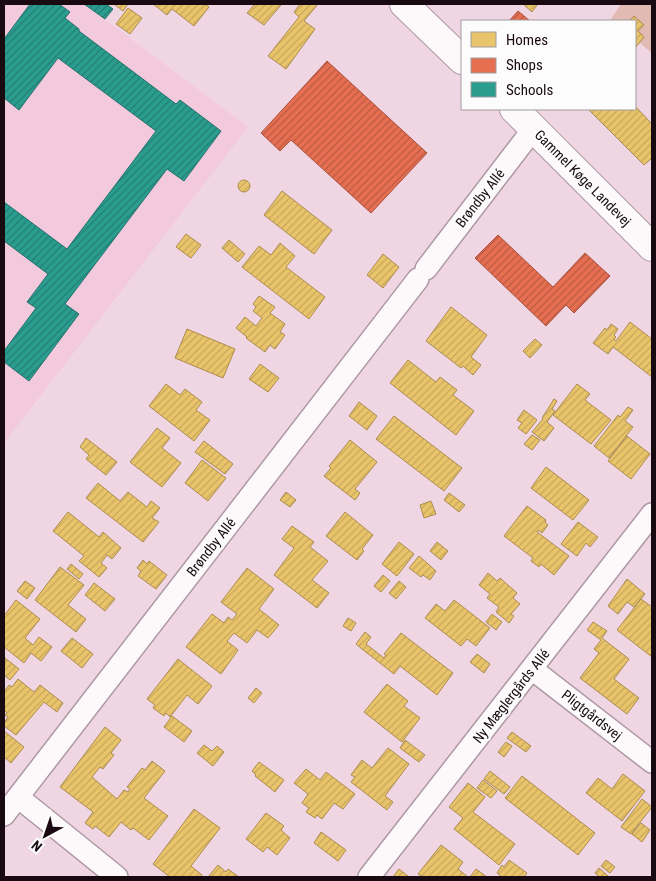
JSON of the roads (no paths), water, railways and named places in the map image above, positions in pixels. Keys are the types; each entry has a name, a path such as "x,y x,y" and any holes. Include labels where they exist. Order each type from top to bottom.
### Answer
{"main road":[{"path":"404,4 461,59"},
{"name":"Gammel Køge Landevej","path":"515,110 652,247"}],"street":[{"name":"Brøndby Allé","path":"4,815 534,128"},
{"name":"Ny Mæglergårds Allé","path":"369,877 652,514"},
{"name":"Pligtgårdsvej","path":"532,669 652,762"},
{"path":"18,797 117,877"}]}
